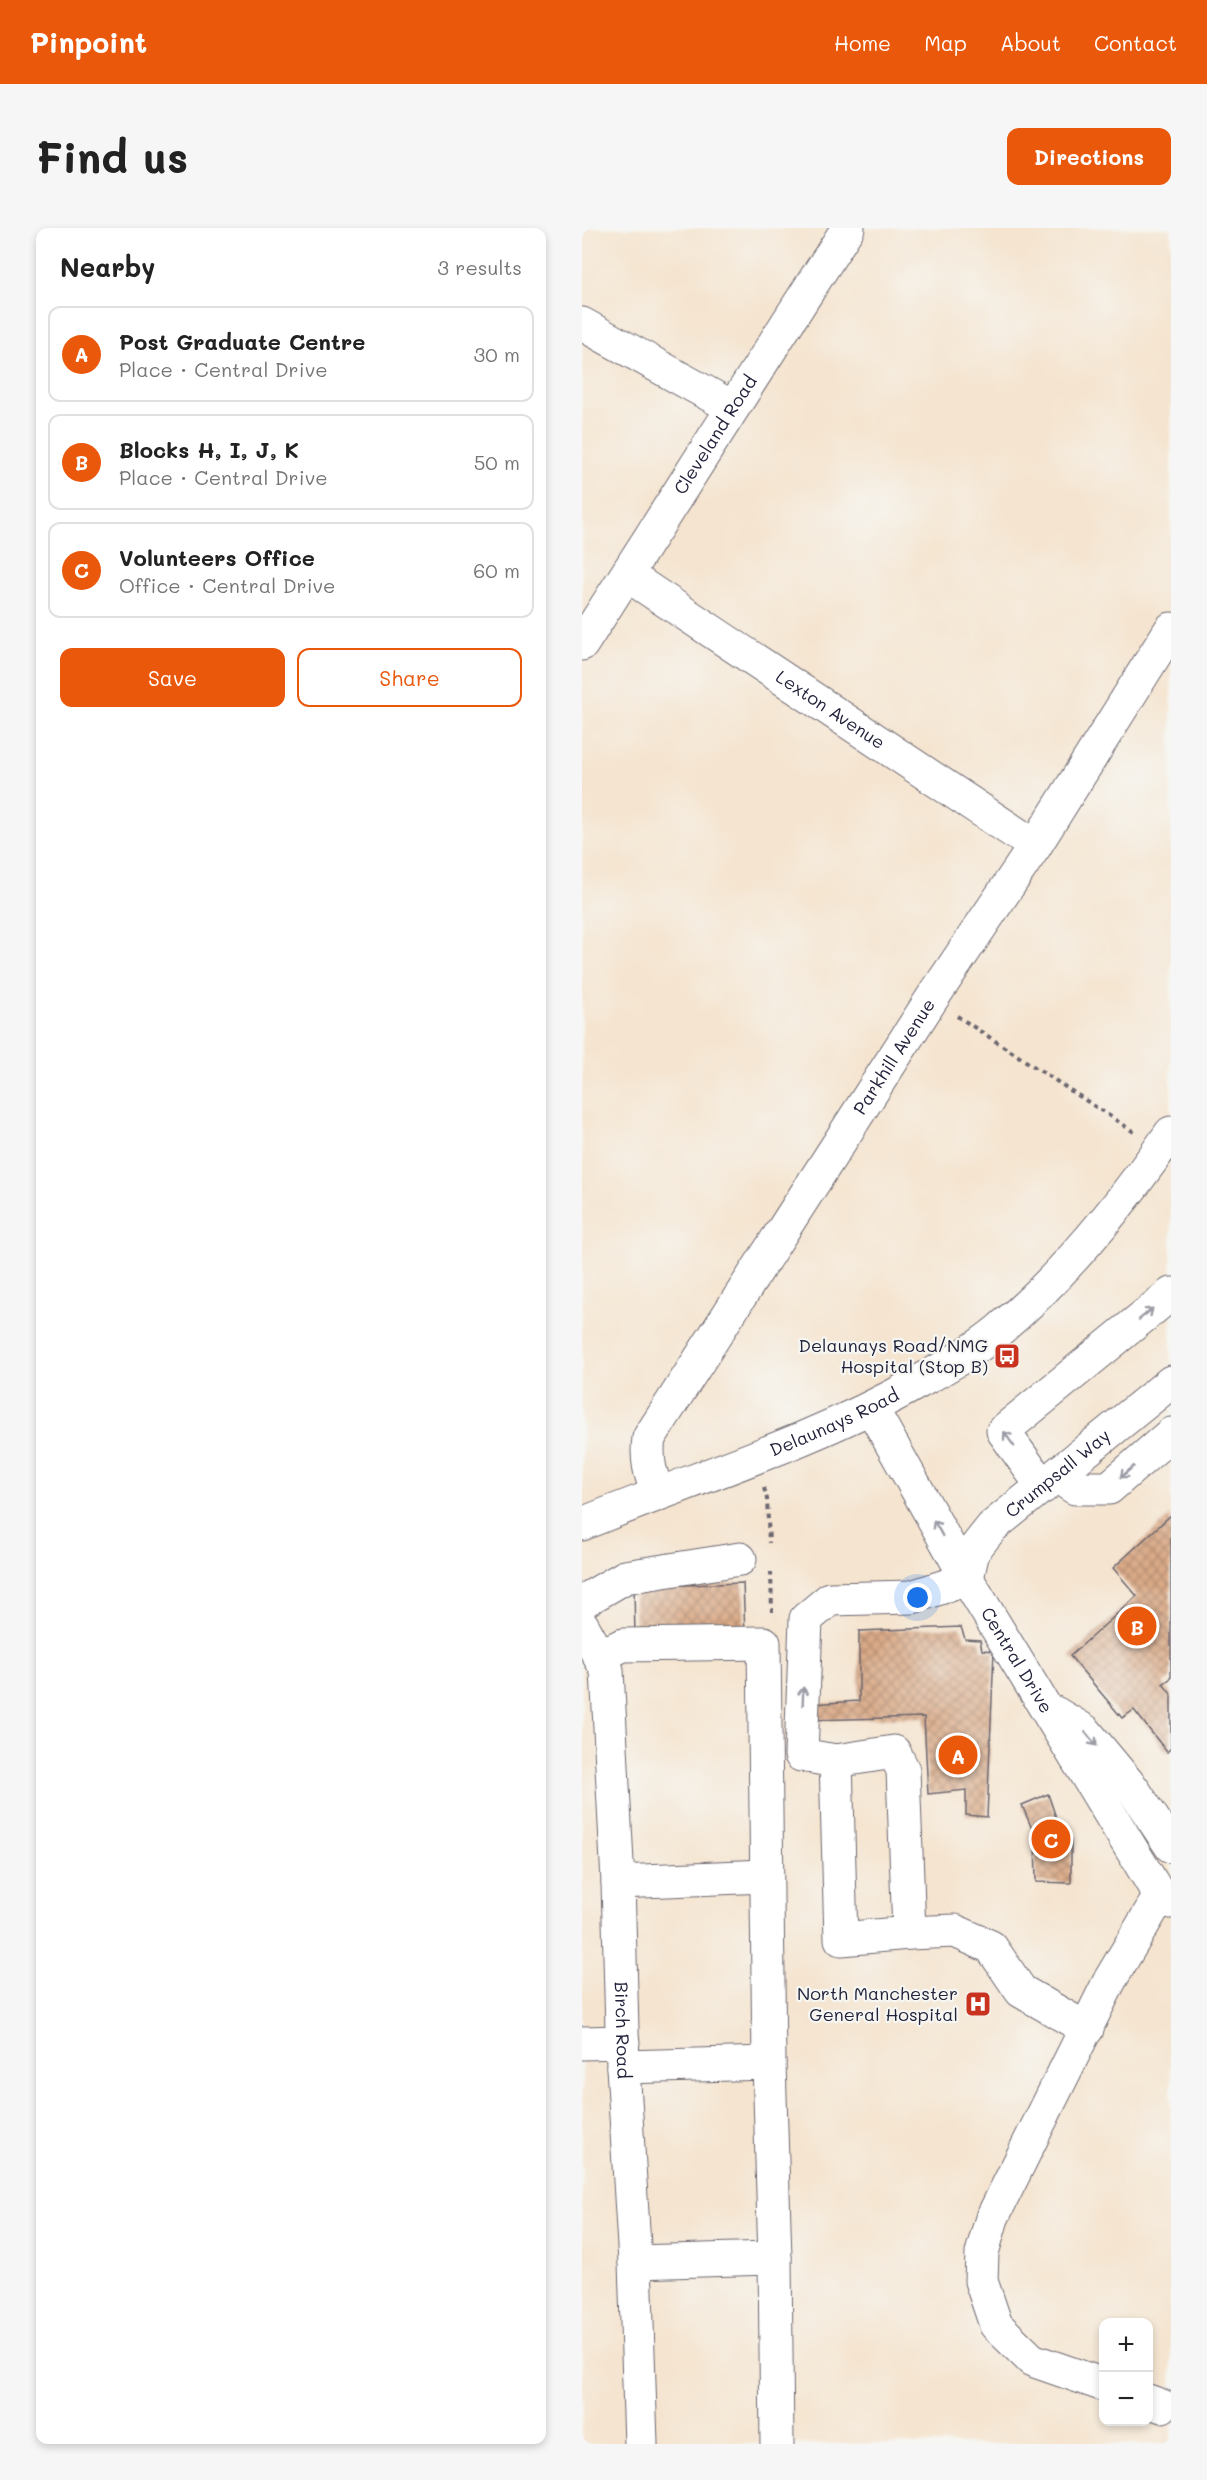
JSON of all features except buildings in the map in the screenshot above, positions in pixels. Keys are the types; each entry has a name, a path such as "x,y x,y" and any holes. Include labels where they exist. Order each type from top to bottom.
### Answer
{"street":[{"name":"Cleveland Road","path":"582,644 848,228"},
{"path":"582,324 732,408"},
{"name":"Lexton Avenue","path":"627,575 1035,846"},
{"name":"Parkhill Avenue","path":"658,1493 650,1472 647,1453 649,1437 931,1000 1035,846 1171,629"},
{"name":"Delaunays Road","path":"582,1524 658,1493 756,1459 872,1409 939,1371 997,1332 1050,1283 1101,1227 1165,1141"},
{"path":"1171,1294 1003,1431 1050,1481 1075,1488 1109,1488 1171,1434"},
{"name":"Crumpsall Way","path":"966,1579 972,1551 992,1527 1171,1382"},
{"name":"Central Drive","path":"872,1409 966,1579 1166,1899"},
{"path":"582,1602 625,1577 740,1560"},
{"path":"909,1933 903,1770 894,1752 836,1761 801,1755 806,1619 830,1599 912,1597 966,1579"},
{"name":"Birch Road","path":"582,1625 607,1670 618,1882 623,2054 635,2262 641,2444"},
{"path":"599,1656 623,1644 764,1642 768,2063 775,2258 777,2444"},
{"path":"1044,1705 1085,1731 1133,1789 1171,1846"},
{"path":"836,1761 841,1939 956,1931 991,1947 1021,1990 1087,2029"},
{"path":"618,1882 766,1876"},
{"path":"1099,2383 1032,2360 996,2325 981,2281 982,2253 992,2218 1110,1980 1166,1899"},
{"path":"582,2043 623,2054 768,2063"},
{"path":"635,2262 775,2258"}],"path":[{"path":"931,1000 1165,1141"}],"place":[{"name":"Delaunays Road/NMG Hospital (Stop B)","path":"1007,1356"},
{"name":"Blocks H, I, J, K","path":"1137,1626"},
{"name":"Post Graduate Centre","path":"958,1755"},
{"name":"Volunteers Office","path":"1051,1839"},
{"name":"North Manchester General Hospital","path":"978,2004"}]}
